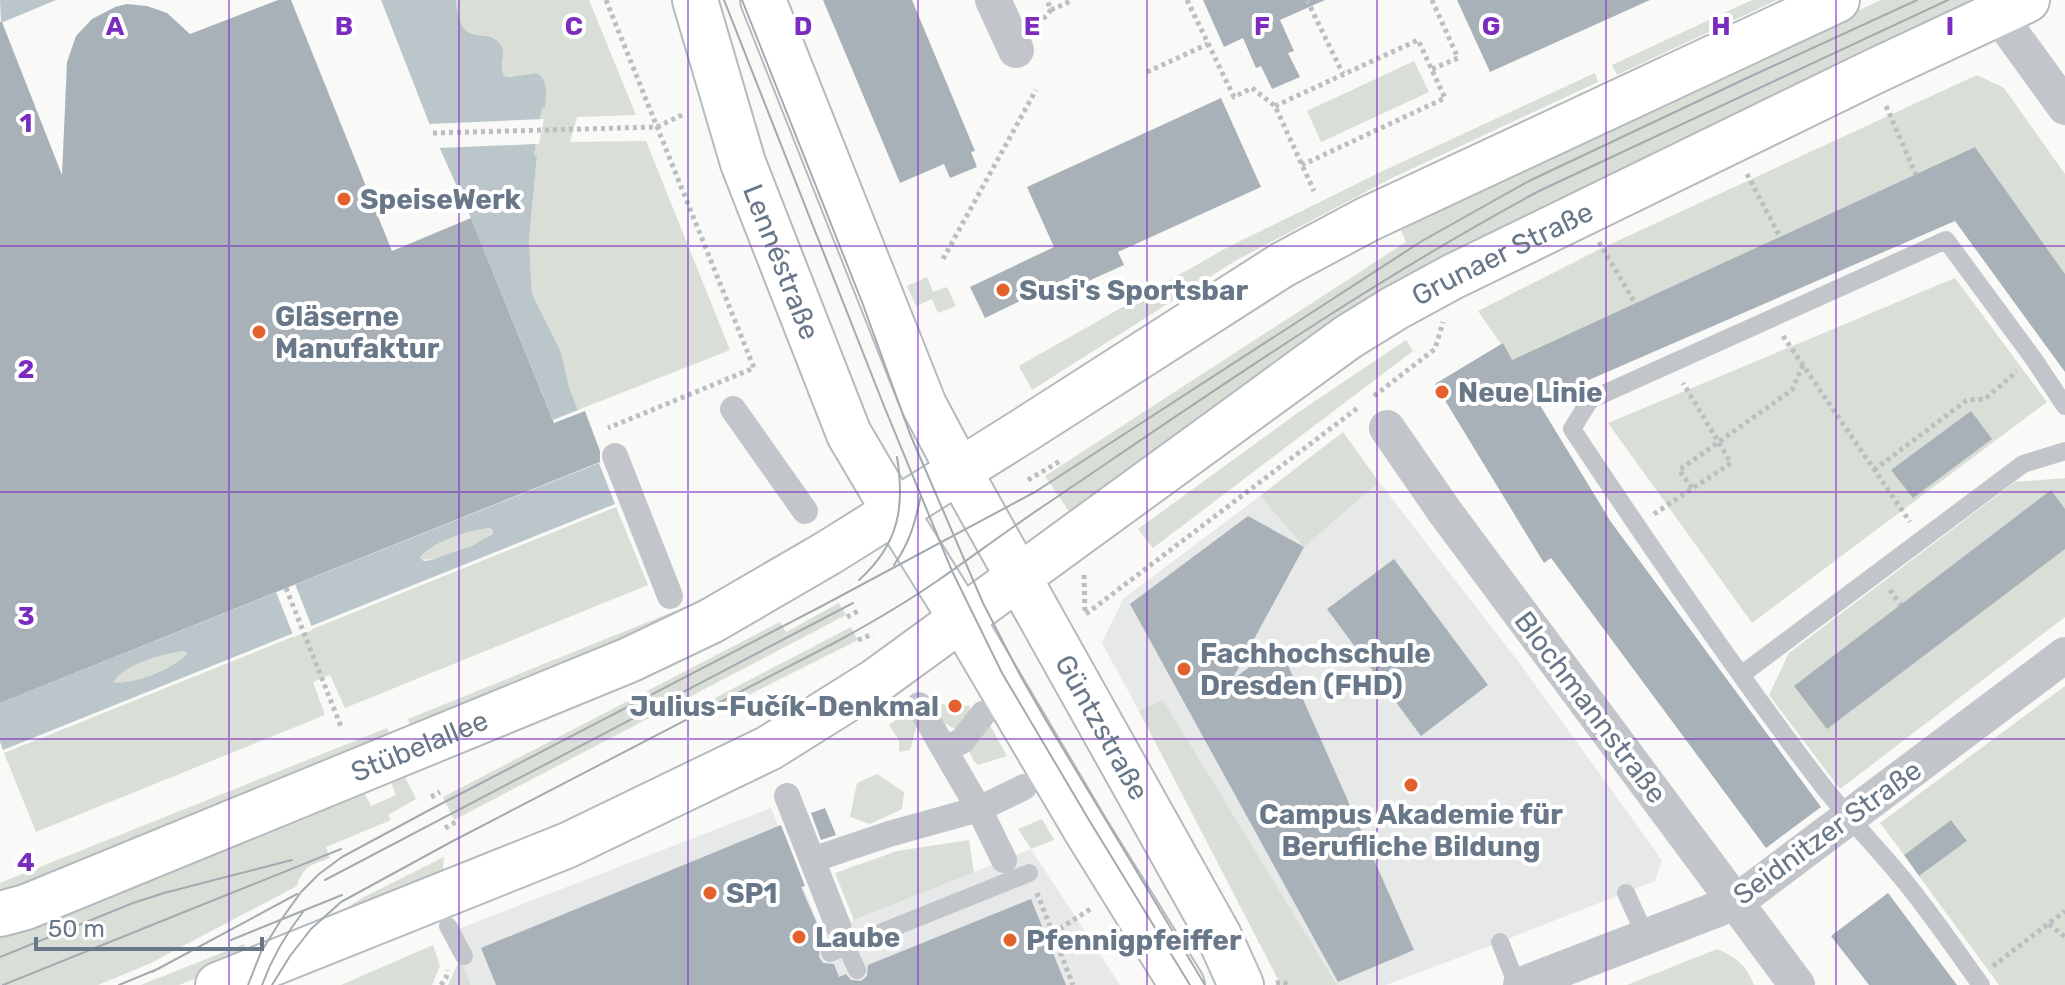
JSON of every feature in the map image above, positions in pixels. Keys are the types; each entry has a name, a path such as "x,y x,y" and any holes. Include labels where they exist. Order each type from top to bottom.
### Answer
{"main road":[{"name":"Lennéstraße","path":"695,0 748,177 846,426 895,512"},
{"path":"763,0 924,405 959,471 1282,265 1380,213 1837,0"},
{"name":"Grunaer Straße","path":"884,651 961,618 1348,337 1395,308 1452,277 2012,7"},
{"name":"Stübelallee","path":"0,914 26,907 629,660 711,621 959,471"},
{"name":"Güntzstraße","path":"959,471 1219,936 1256,984"},
{"path":"895,512 1182,985"},
{"path":"218,985 568,845 769,748 884,651"}],"street":[{"path":"993,0 1016,50"},
{"path":"2012,7 2065,107"},
{"path":"733,409 805,511"},
{"name":"Blochmannstraße","path":"1387,428 1445,512 1797,985"},
{"path":"615,456 670,596"},
{"name":"Seidnitzer Straße","path":"1519,985 1736,902 2065,655"},
{"path":"919,705 979,809 1004,860"},
{"path":"944,749 962,741 983,714"},
{"path":"812,860 979,809 1024,787"},
{"path":"787,796 812,860 838,942"}],"lane":[{"path":"1979,982 1902,878 1848,817 1741,675 1572,429 1590,400 1946,240 2065,406"},
{"path":"1741,675 2023,464 2065,451 2065,442"},
{"path":"857,970 838,942 1029,873"},
{"path":"1626,893 1646,937"},
{"path":"448,926 464,956"},
{"path":"1500,942 1519,985"}],"path":[{"path":"606,0 754,368 605,429 615,456"},
{"path":"1051,10 1073,0"},
{"path":"1187,0 1234,97 1252,88 1275,106 1314,191"},
{"path":"1307,0 1343,75"},
{"path":"1432,0 1458,58 1432,69"},
{"path":"1275,106 1418,40 1432,69 1445,98 1302,165"},
{"path":"1147,72 1208,44"},
{"path":"943,259 1036,90"},
{"path":"1886,105 1916,175"},
{"path":"433,133 657,127 684,114"},
{"path":"1746,173 1780,237"},
{"path":"1599,242 1635,303"},
{"path":"1086,614 1435,349 1444,322 1452,277"},
{"path":"1771,319 1922,540"},
{"path":"1874,470 1967,400 1985,399 2033,358"},
{"path":"1636,526 1731,463 1672,363"},
{"path":"1692,488 1679,470 1792,390 1803,365"},
{"path":"1028,480 1062,460"},
{"path":"286,588 342,729"},
{"path":"847,617 860,610"},
{"path":"858,640 884,651"},
{"path":"431,797 440,792"},
{"path":"445,828 456,822"},
{"path":"1029,873 1073,985"},
{"path":"1053,933 1102,902"},
{"path":"1979,982 2065,911"},
{"path":"2049,924 2065,937"},
{"path":"1256,984 1283,982 1290,985"}],"shaded area":[{"path":"0,0 56,0 1,23"},
{"path":"381,0 456,0 459,17 468,32 488,36 501,45 504,76 537,73 543,80 546,88 545,107 542,108 534,155 537,156 529,239 532,294 561,352 578,410 553,420"},
{"path":"456,0 589,0 636,115 577,117 570,142 646,141 730,350 578,410 561,352 532,294 529,239 537,156 534,155 542,107 537,73 504,76 501,45 489,36 469,32 463,27"},
{"path":"1752,0 1777,0 1617,75 1612,65"},
{"path":"1881,0 1974,0 1921,26 1074,519 1045,476 1406,242 1401,230 1467,192"},
{"path":"1414,61 1429,92 1321,142 1307,111"},
{"path":"1595,73 1598,82 1390,179 1235,261 1032,390 1019,366 1228,247"},
{"path":"1977,75 2004,88 2065,174 2065,274 1975,147 1512,360 1478,311 1602,248"},
{"path":"927,277 933,292 947,287 956,306 938,313 932,299 916,306 907,286"},
{"path":"1955,278 2047,402 1752,623 1608,423"},
{"path":"1406,340 1413,351 1153,548 1138,529 1296,414"},
{"path":"1343,432 1379,482 1304,547 1260,496"},
{"path":"599,463 615,504 3,750 0,742 0,703","holes":["490,528 492,534 472,546 431,560 420,558 433,547 452,538","183,651 187,653 182,659 164,670 141,679 113,682 135,665"]},
{"path":"2065,478 2065,617 1840,789 1769,695 1789,653 2015,482"},
{"name":"Campus Akademie für Berufliche Bildung","path":"1379,482 1521,665 1662,860 1655,881 1500,942 1386,985 1337,985 1163,701 1139,711 1102,643 1123,599 1260,496 1304,547"},
{"path":"616,507 648,585 345,708 330,675 313,682 325,715 36,832 4,753"},
{"path":"490,528 494,530 470,547 448,556 420,559 442,542"},
{"path":"728,593 640,637 411,729 408,719 702,600"},
{"path":"839,603 846,615 454,820 443,797 780,622 786,632"},
{"path":"851,627 858,640 717,711 711,700"},
{"path":"183,651 187,653 163,670 141,679 113,682 135,665"},
{"path":"2065,686 2065,985 1999,985 1919,876 1967,841 1951,820 1904,855 1880,823"},
{"path":"1163,700 1337,985 1281,985 1139,711"},
{"path":"937,704 970,706 968,722 957,730 935,718"},
{"path":"913,708 918,721 910,750 899,752 899,740 889,725"},
{"path":"990,725 1007,756 978,765 968,749"},
{"path":"387,728 391,739 0,896 0,883"},
{"path":"401,769 416,799 388,815 391,820 326,847 330,858 309,867 297,886 149,964 98,985 0,985 0,934 361,786 371,806 396,795 388,775"},
{"path":"877,774 904,792 902,809 870,824 850,817 857,783"},
{"name":"SP1","path":"771,808 822,933 1031,849 1120,985 471,985 448,933"},
{"path":"1042,819 1054,840 1031,849 1018,829"},
{"path":"969,840 974,872 854,920 835,873 897,851"},
{"path":"444,857 442,878 346,917 343,910 362,898"},
{"path":"244,944 249,957 179,985 141,985"},
{"path":"433,945 440,966 432,985 341,985"},
{"path":"1717,949 1740,962 1754,985 1627,985"},
{"path":"460,959 471,985 448,985"}],"pier":[{"path":"544,119 539,144 439,148 429,124"},
{"path":"295,584 313,630 294,637 276,592"}],"building":[{"name":"Gläserne Manufaktur","path":"278,0 291,0 392,251 471,218 554,423 585,411 600,451 600,462 0,703 0,22 62,175 67,62 76,36 92,19 127,4 147,6 167,13 190,34"},
{"path":"823,0 912,0 975,151 971,152 977,167 950,178 944,164 900,183"},
{"path":"1203,0 1325,0 1280,20 1294,51 1288,53 1300,77 1272,89 1261,66 1256,68 1243,38 1224,47"},
{"path":"1457,0 1650,0 1490,72"},
{"path":"1221,98 1261,187 1118,252 1124,265 1073,288 1068,278 985,318 970,287 1054,247 1027,187"},
{"path":"1975,147 2065,274 2065,372 1955,221 1538,402 1611,522 1821,807 1766,848 1551,558 1544,563 1435,384 1503,343 1512,360"},
{"path":"1971,411 1992,439 1913,498 1891,470"},
{"path":"2051,490 2065,509 2065,549 1827,729 1794,686"},
{"path":"1248,516 1304,547 1232,680 1279,645 1414,950 1338,982 1130,604"},
{"path":"1394,559 1488,685 1421,736 1327,609"},
{"path":"825,808 836,835 821,840 811,813"},
{"path":"1951,820 1967,841 1919,876 1904,855"},
{"name":"SP1","path":"781,825 805,886 801,887 825,942 820,946 819,957 823,963 834,964 839,977 846,974 851,980 861,981 867,976 868,965 1031,899 1066,985 496,985 481,948"},
{"path":"1888,893 1957,985 1869,985 1831,936"}],"tram line":[{"path":"724,0 952,571 1002,673 1190,985"},
{"path":"742,0 862,302 910,434 983,603 1047,722 1205,985"},
{"path":"248,985 261,952 301,892 342,857 1035,492 1422,241 1529,181 1917,0"},
{"path":"272,985 311,929 341,902 889,612 1290,341 1475,226 1539,191 1948,0"},
{"path":"859,580 883,553 896,524 900,492 897,457"},
{"path":"894,565 911,532 921,495"},
{"path":"325,880 853,603"},
{"path":"3,985 341,849"},
{"path":"0,957 133,903 292,860"},
{"path":"152,972 297,894"},
{"path":"231,940 342,895"},
{"path":"262,985 290,929 303,912"},
{"path":"119,985 160,968"}],"place":[{"name":"SpeiseWerk","path":"344,199"},
{"name":"Susi's Sportsbar","path":"1003,290"},
{"name":"Gläserne Manufaktur","path":"259,332"},
{"name":"Neue Linie","path":"1442,392"},
{"name":"Fachhochschule Dresden (FHD)","path":"1184,669"},
{"name":"Julius-Fučík-Denkmal","path":"955,706"},
{"name":"Campus Akademie für Berufliche Bildung","path":"1411,785"},
{"name":"SP1","path":"710,893"},
{"name":"Laube","path":"799,937"},
{"name":"Pfennigpfeiffer","path":"1010,940"}]}
